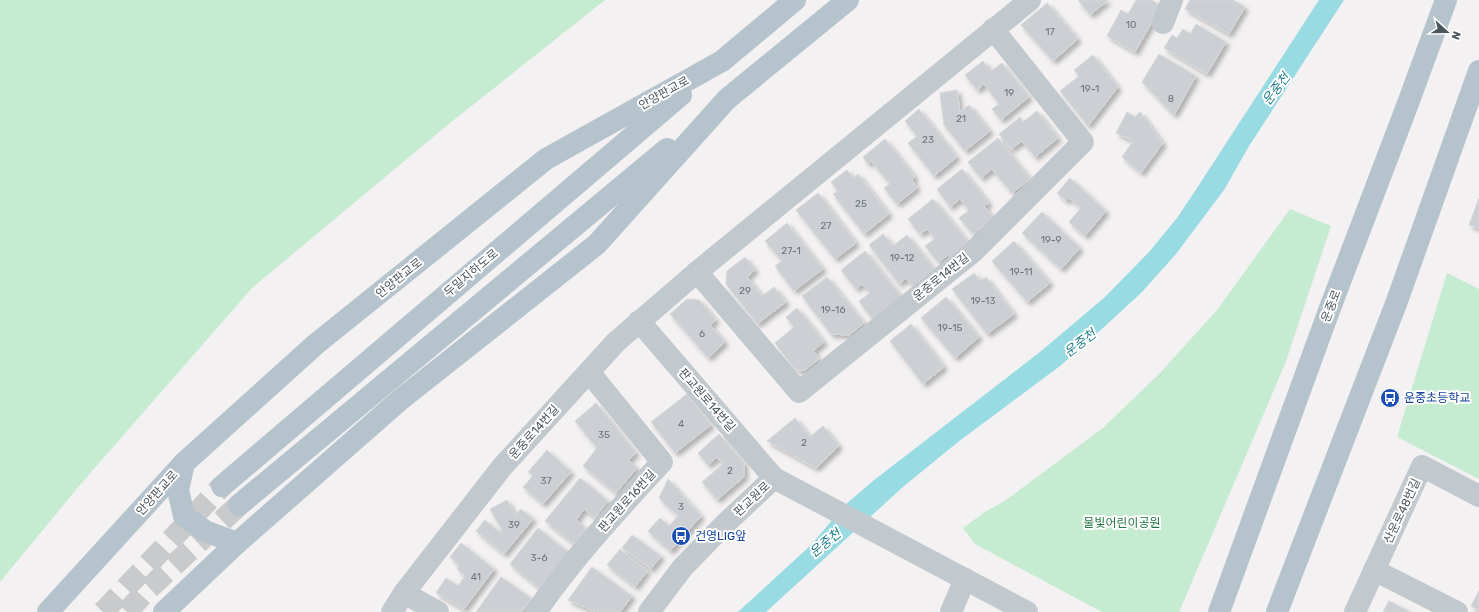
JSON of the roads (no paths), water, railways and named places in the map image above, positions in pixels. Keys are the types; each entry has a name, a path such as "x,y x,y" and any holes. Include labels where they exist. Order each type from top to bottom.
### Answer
{"main road":[{"name":"안양판교로","path":"48,612 184,463 316,344 546,159 722,61 794,0"},
{"path":"239,505 848,0"},
{"name":"운중로","path":"1219,612 1330,308 1408,106 1446,0"},
{"name":"두밀지하도로","path":"222,486 722,61"},
{"path":"1277,612 1397,301 1479,71"},
{"path":"164,612 237,543 400,400 596,244 727,99"},
{"path":"184,463 178,490 184,516 205,531 237,543"}],"street":[{"name":"운중로14번길","path":"392,612 404,593 502,467 616,342 697,272 1030,0"},
{"path":"1163,23 1172,0"},
{"name":"운중로14번길","path":"697,272 798,392 973,252 1083,142 993,29"},
{"name":"판교원로14번길","path":"640,321 774,478"},
{"name":"판교원로16번길","path":"536,612 567,570 603,527 662,462 589,372"},
{"name":"산운로48번길","path":"1355,612 1422,466 1479,496"},
{"name":"판교원로","path":"649,612 683,567 726,523 774,478 965,579"},
{"path":"1374,570 1457,612"},
{"path":"951,612 965,579 1027,612"},
{"path":"404,593 438,612"}],"water":[{"name":"운중천","path":"1319,0 1344,0 1249,146 1224,190 1176,254 1141,293 1060,366 958,442 904,486 766,612 738,612 811,545 845,505 873,481 1040,352 1105,297 1149,252 1177,218"}],"tunnel":[{"path":"103,612 222,486"},
{"path":"127,612 146,591 239,505"}],"place":[{"name":"운중초등학교","path":"1390,398"},
{"name":"건영LIG앞","path":"681,536"}],"park label":[{"name":"물빛어린이공원","path":"1122,523"}]}
